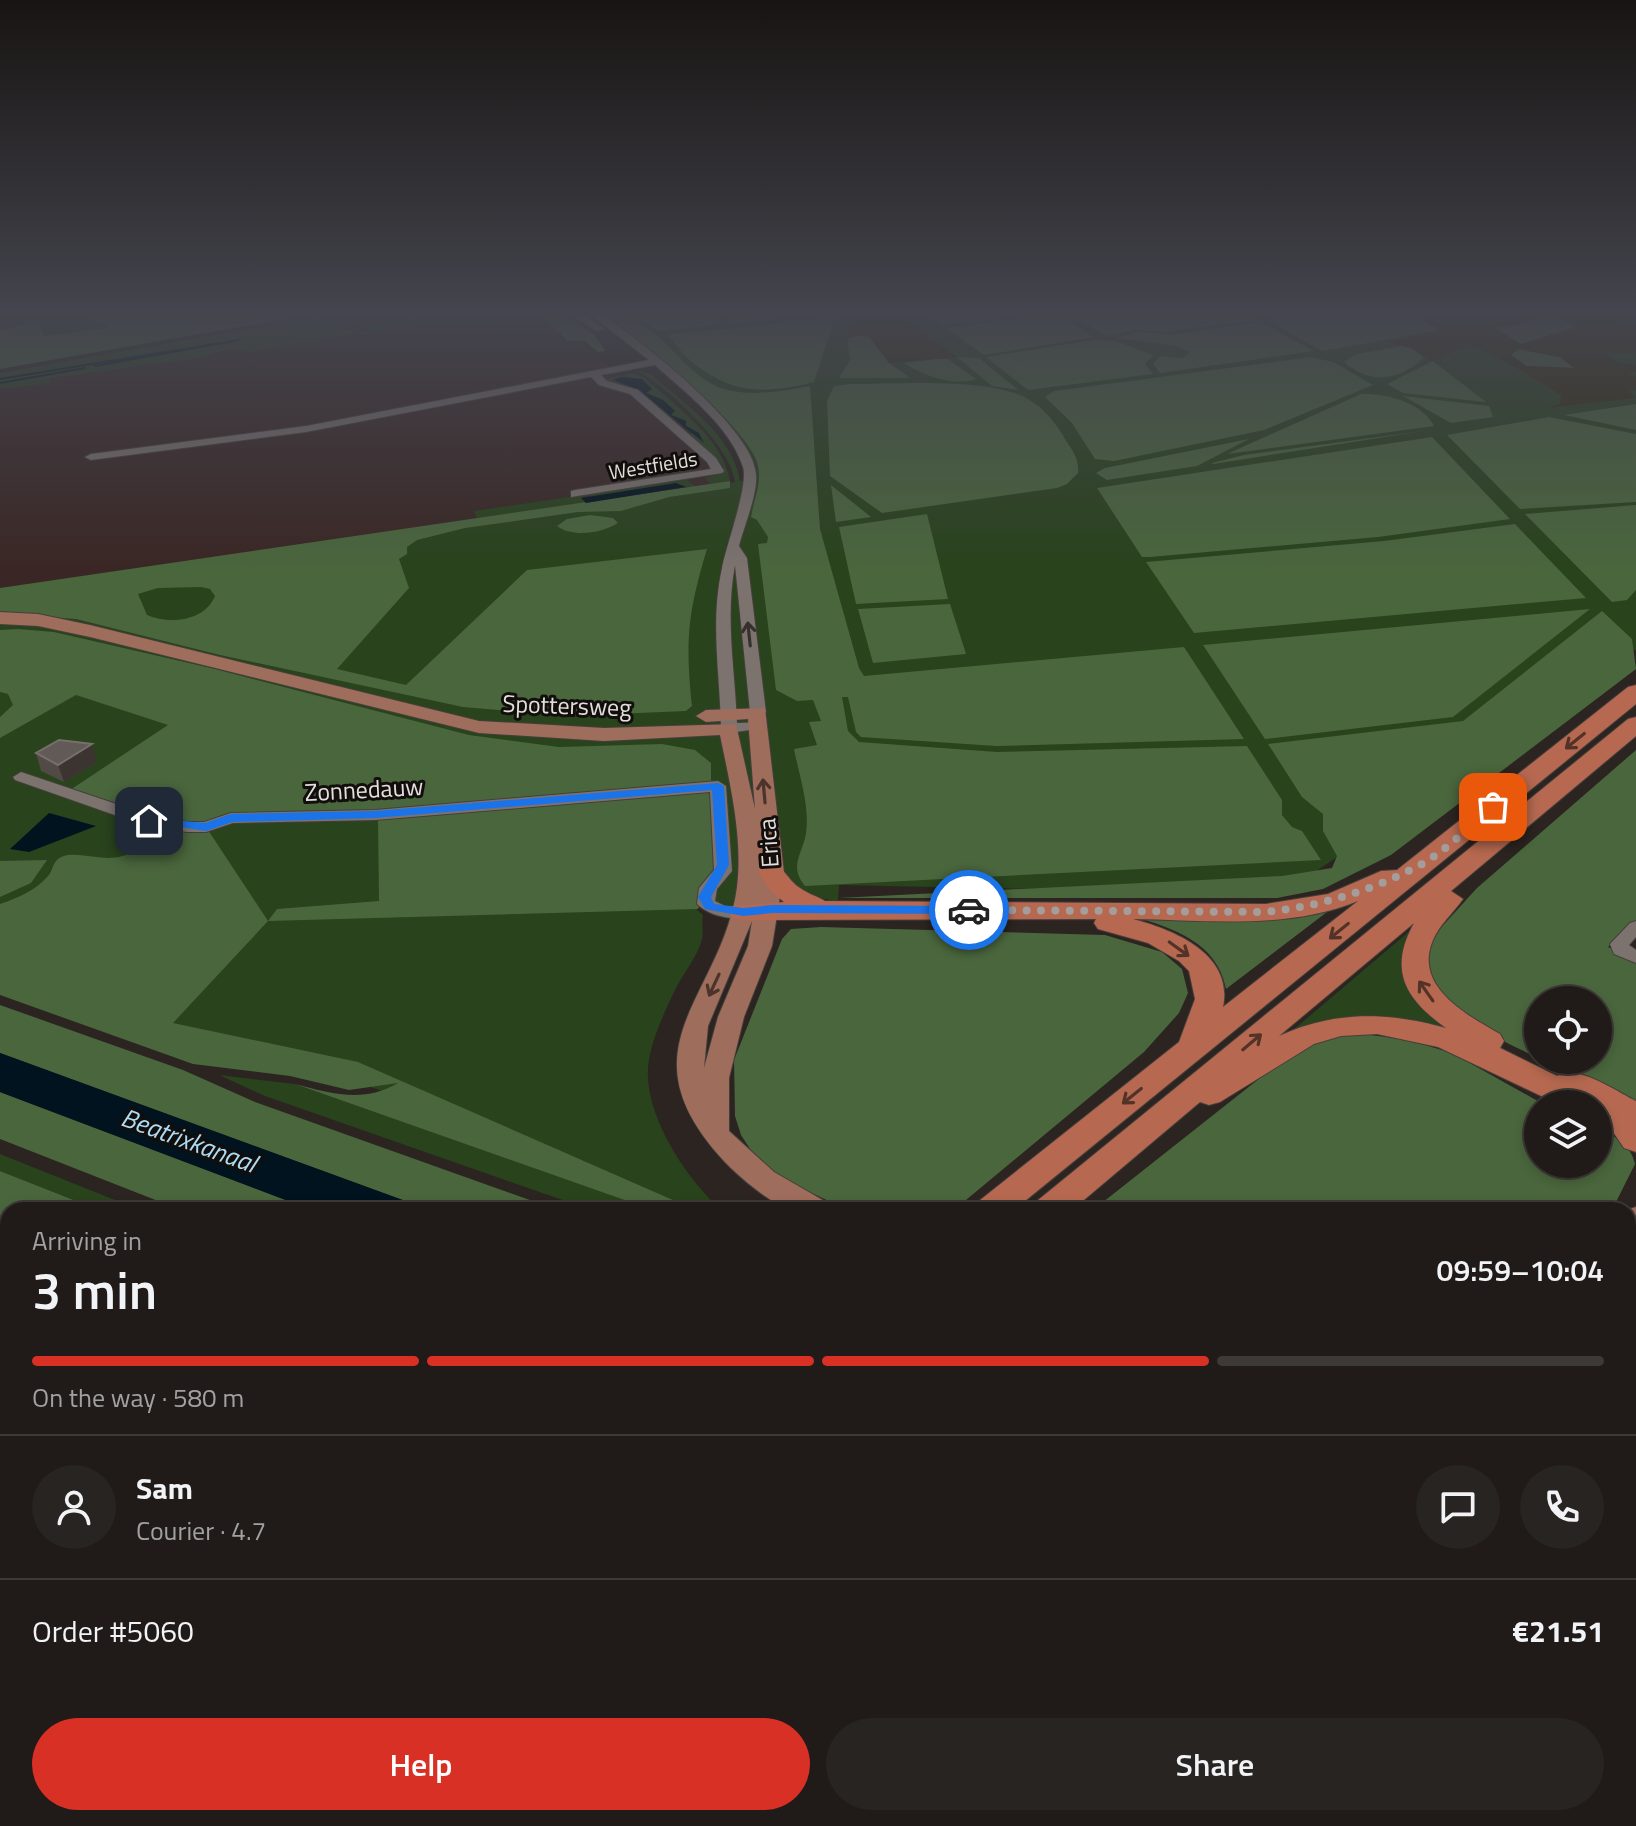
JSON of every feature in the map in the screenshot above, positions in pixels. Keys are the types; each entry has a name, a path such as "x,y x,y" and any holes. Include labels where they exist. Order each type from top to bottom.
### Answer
{"highway":[{"path":"1001,1202 1636,692"},
{"path":"1059,1202 1636,724"},
{"path":"1508,830 1468,882 1424,922 1413,945 1414,973 1434,1003 1473,1032 1626,1123"},
{"path":"759,913 826,909 1266,912 1334,901 1422,865"},
{"path":"772,872 788,895 826,909"},
{"path":"759,913 1100,922 1138,929 1183,951 1206,977 1210,1002 1193,1048"},
{"path":"1149,1127 1249,1071 1288,1044 1325,1029 1352,1024 1398,1026 1439,1035 1555,1090"}],"main road":[{"name":"Spottersweg","path":"0,618 56,625 448,722 531,734 609,736 759,718"},
{"name":"Spottersweg","path":"0,625 56,625"},
{"name":"Erica","path":"759,718 772,872 759,913 734,940 696,1024 689,1052 695,1098 706,1123 740,1162 765,1182 801,1202"},
{"name":"Erica","path":"729,721 747,846 749,887 759,913"}],"street":[{"path":"91,457 306,429 472,397"},
{"name":"Westfields","path":"575,494 718,471 712,460 640,397"},
{"name":"Erica","path":"681,397 731,447 741,470 746,494 723,601 729,721"},
{"name":"Erica","path":"736,549 741,558 759,718"},
{"name":"Zonnedauw","path":"21,777 149,821 187,827 206,827 231,818 375,815 718,786"},
{"name":"Erica","path":"718,786 723,871 708,888 706,904 722,911 759,913"},
{"path":"1636,927 1619,944 1621,950 1636,957"}],"shaded area":[{"path":"0,397 645,397 723,464 725,485 0,598"}],"green space":[{"path":"644,397 648,397 690,434 697,432 686,426 686,421 671,415 675,411 657,397 666,397 708,437 726,465 730,481 710,484 705,478 721,474 723,465"},
{"path":"673,397 678,397 692,409 717,435 736,464 740,481 754,479 734,433 693,397 1636,397 1636,649 1464,772 1282,894 839,885 838,902 803,894 726,907 718,905 698,886 696,909 703,915 702,939 667,1007 648,1068 653,1106 660,1125 681,1162 713,1202 678,1202 584,1161 212,1032 172,1024 0,958 0,592 735,482 731,468 710,435"},
{"path":"704,397 811,397 820,529 859,668 864,676 1184,647 1244,739 996,746 861,737 856,732 848,697 842,697 848,731 859,742 997,752 1247,746 1282,800 1282,815 1292,827 1302,831 1321,860 805,886 797,866 806,833 807,812 794,749 817,745 809,722 821,721 813,700 797,701 776,690 758,544 767,543 768,537 757,520 751,517 759,469 749,446"},
{"path":"829,397 1024,397 1054,422 1075,455 1078,473 1067,484 1057,488 882,513 830,476"},
{"path":"1045,397 1343,397 1264,430 1114,461 1095,459 1072,423"},
{"path":"1354,397 1389,397 1402,401 1421,411 1434,426 1227,454"},
{"path":"1405,397 1489,406 1493,417 1451,423"},
{"path":"1442,397 1480,397 1486,402"},
{"path":"1636,404 1636,430 1564,415 1571,414"},
{"path":"1549,417 1636,434 1636,502 1520,509 1447,435"},
{"path":"1423,431 1213,464 1212,463 1244,455"},
{"path":"1432,437 1510,519 1378,537 1142,557 1097,488"},
{"path":"1249,439 1197,466 1107,480 1096,473 1105,468"},
{"path":"687,480 695,486 581,497 586,503 477,519 474,511"},
{"path":"730,481 730,488 669,497 621,511 578,512 465,528 417,540 407,547 407,554 399,559 409,588 337,669 406,685 527,570 707,549 690,626 692,706 686,711 566,716 463,707 220,655 76,619 0,614 0,588","holes":["158,588 210,589 215,596 203,611 176,620 147,615 138,594"]},
{"path":"831,485 871,517 836,522"},
{"path":"1636,505 1636,590 1627,600 1612,602 1525,514"},
{"path":"927,514 948,599 856,604 839,527"},
{"path":"590,515 613,518 618,523 588,533 571,532 557,526 567,519"},
{"path":"1515,524 1586,598 1194,633 1146,562 1384,541"},
{"path":"950,604 966,654 873,663 858,609"},
{"path":"1590,609 1453,717 1265,739 1203,645"},
{"path":"1602,611 1632,639 1636,669 1391,855 1323,889 1277,898 838,898 1282,876 1332,868 1337,856 1323,831 1323,814 1302,797 1268,744 1463,721"},
{"path":"0,630 54,632 215,669 469,735 559,747 662,744 695,750 711,763 711,784 205,823 153,818 70,790 168,725 76,695 0,738 0,717 13,705 8,694 0,692"},
{"path":"1636,750 1636,920 1608,947 1636,960 1636,1107 1612,1095 1612,1090 1602,1090 1570,1074 1612,1074 1612,986 1524,986 1524,1051 1478,1027 1440,995 1427,968 1426,944 1477,888"},
{"path":"713,791 717,866 698,909 268,921 277,909 379,901 378,817"},
{"path":"154,824 208,830 268,921 173,1023 358,1062 678,1202 630,1202 295,1084 361,1095 398,1083 349,1090 290,1076 193,1064 0,995 0,904 38,885 56,861 66,856 104,858 131,853 143,842"},
{"path":"47,860 31,883 0,897 0,861"},
{"path":"1331,909 1226,989 1214,960 1204,949 1178,932 1132,916"},
{"path":"821,927 1105,935 1162,952 1182,969 1188,993 1179,1013 1144,1052 964,1202 831,1202 790,1183 770,1169 752,1152 741,1135 735,1116 734,1060 782,939 791,929"},
{"path":"1412,929 1419,989 1524,1068 1417,1025 1279,1042"},
{"path":"0,1005 183,1070 255,1102 536,1202 408,1202 0,1053"},
{"path":"1356,1033 1408,1040 1452,1053 1524,1093 1524,1178 1612,1178 1612,1136 1626,1146 1635,1164 1616,1202 1103,1202 1284,1059 1327,1037"},
{"path":"219,1075 295,1084 631,1202 568,1202 265,1096"},
{"path":"0,1092 291,1202 161,1202 0,1139"},
{"path":"0,1154 120,1202 79,1202 0,1171"},
{"path":"0,1171 79,1202 0,1202"}],"sand":[{"path":"1561,397 1635,398 1548,408 1560,404"}],"water":[{"path":"648,397 663,400 675,411 671,415 686,421 686,426 699,433 704,443"},
{"path":"676,483 686,487 586,503 581,498"},
{"path":"49,813 96,826 29,852 10,849"},
{"name":"Beatrixkanaal","path":"0,1053 408,1202 291,1202 0,1092"}],"building":[{"path":"59,740 92,744 58,765 36,753"}],"way so far":[{"path":"969,910 1266,912 1304,908 1334,901 1422,865 1493,807"}],"route":[{"path":"149,821 206,827 231,818 375,815 718,786 723,871 704,897 710,907 743,912 773,909 969,910"}]}
